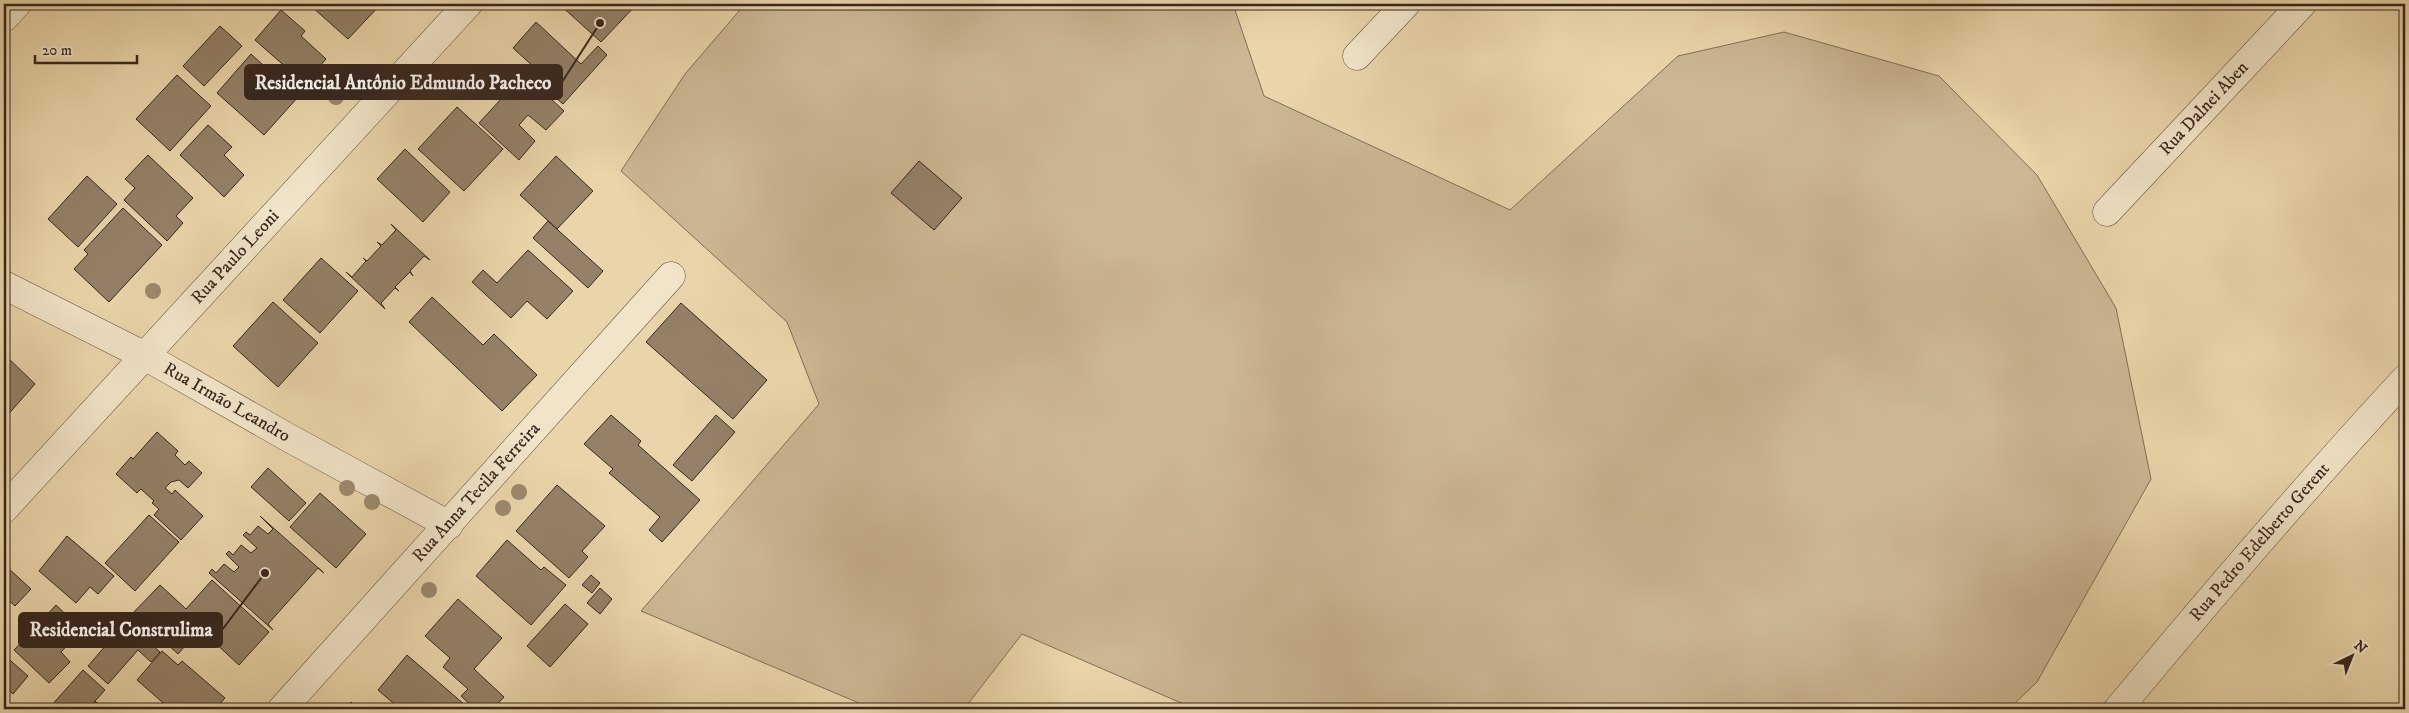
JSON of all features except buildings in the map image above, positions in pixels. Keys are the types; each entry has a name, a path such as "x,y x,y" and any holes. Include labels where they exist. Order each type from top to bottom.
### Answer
{"street":[{"path":"4,18 17,4"},
{"name":"Rua Paulo Leoni","path":"4,509 143,355 468,4"},
{"path":"1357,56 1406,4"},
{"name":"Rua Dalnei Aben","path":"2107,212 2302,4"},
{"name":"Rua Anna Tecila Ferreira","path":"282,709 671,276"},
{"name":"Rua Irmão Leandro","path":"4,285 143,355 289,438 449,525"},
{"name":"Rua Pedro Edelberto Gerent","path":"2118,709 2216,591 2332,458 2405,379"}],"shaded area":[{"path":"745,4 1233,4 1264,96 1510,210 1678,56 1784,32 1939,76 2037,175 2116,308 2151,479 2037,682 2009,709 1195,709 1022,634 964,709 873,709 641,611 819,404 787,322 621,171 685,74"}],"place":[{"name":"Residencial Antônio Edmundo Pacheco","path":"600,23"},
{"name":"Residencial Construlima","path":"265,573"}]}
